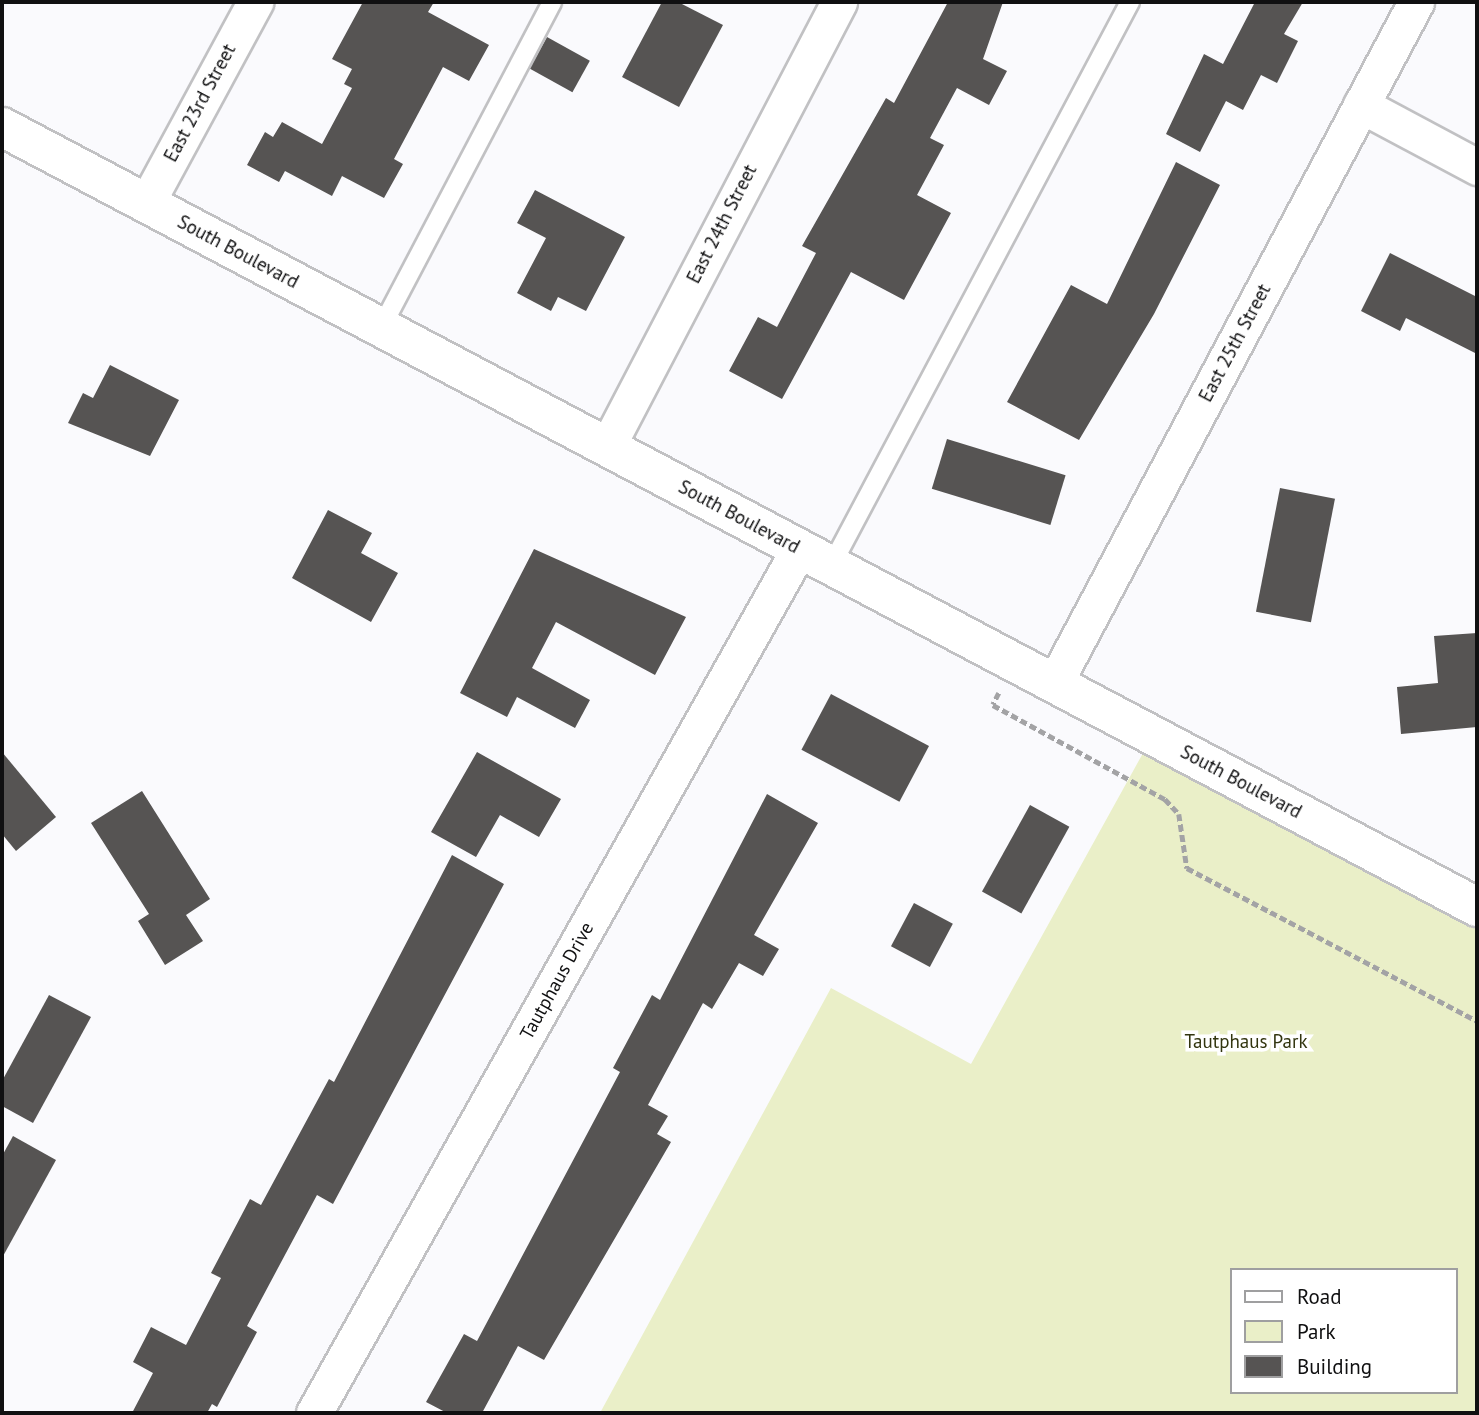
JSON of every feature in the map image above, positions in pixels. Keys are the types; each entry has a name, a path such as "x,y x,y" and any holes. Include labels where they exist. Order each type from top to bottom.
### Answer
{"street":[{"name":"East 23rd Street","path":"146,204 255,2"},
{"name":"East 24th Street","path":"607,447 839,2"},
{"name":"East 25th Street","path":"1054,684 1416,2"},
{"path":"1361,105 1477,167"},
{"name":"South Boulevard","path":"2,127 1477,907"},
{"name":"Tautphaus Drive","path":"314,1413 815,557"}],"lane":[{"path":"381,328 552,2"},
{"path":"815,557 1130,2"}],"path":[{"path":"993,705 1165,799 1179,814 1186,867 1477,1021"}],"green space":[{"name":"Tautphaus Park","path":"1153,735 1477,907 1477,1413 600,1413 831,988 971,1064"}],"building":[{"path":"363,2 434,2 428,12 489,45 469,81 443,67 394,159 403,164 384,198 342,176 332,196 285,171 279,182 247,165 265,132 273,137 282,122 322,144 352,88 344,84 352,69 332,59"},
{"path":"662,2 678,2 723,25 679,107 622,77"},
{"path":"948,2 1003,2 983,59 1007,71 989,105 957,88 930,138 944,145 917,195 951,213 904,300 851,272 782,399 729,371 758,317 777,327 816,253 802,246 886,98 894,103"},
{"path":"1255,2 1303,2 1284,34 1298,41 1277,83 1261,75 1243,110 1226,101 1200,152 1166,134 1204,54 1223,64"},
{"path":"547,37 590,61 572,92 530,68"},
{"path":"1176,162 1220,185 1154,314 1079,440 1007,402 1071,285 1107,304"},
{"path":"535,190 625,237 586,311 558,297 551,311 517,293 546,238 517,223"},
{"path":"1390,253 1477,297 1477,354 1406,318 1400,331 1361,311"},
{"path":"110,365 179,400 150,456 68,423 83,393 93,398"},
{"path":"947,439 1066,475 1050,525 932,489"},
{"path":"1280,488 1335,499 1311,622 1256,612"},
{"path":"328,510 372,533 361,553 398,573 371,622 292,578"},
{"path":"534,549 686,617 655,675 556,622 532,668 590,700 575,728 517,697 507,717 460,693"},
{"path":"1477,633 1477,727 1401,734 1397,687 1438,683 1434,636"},
{"path":"831,694 929,746 899,802 801,750"},
{"path":"2,752 56,817 16,851 2,834"},
{"path":"477,752 561,799 539,837 500,815 476,857 431,832"},
{"path":"142,791 210,899 186,915 203,941 165,965 138,921 149,914 91,823"},
{"path":"767,794 818,823 754,935 779,949 763,976 739,963 712,1009 703,1003 648,1105 668,1116 657,1134 671,1142 544,1360 518,1346 482,1413 447,1413 426,1402 464,1334 477,1341 620,1072 613,1068 652,995 660,1000"},
{"path":"1030,805 1069,827 1021,913 982,892"},
{"path":"452,855 504,884 333,1204 317,1195 247,1326 257,1332 217,1407 212,1404 207,1413 132,1413 153,1373 133,1362 151,1327 186,1345 221,1278 211,1273 250,1199 261,1205 329,1079 334,1082"},
{"path":"914,903 953,924 930,967 891,946"},
{"path":"49,995 91,1017 33,1123 2,1106 2,1081"},
{"path":"13,1136 56,1160 2,1258 2,1156"}]}
